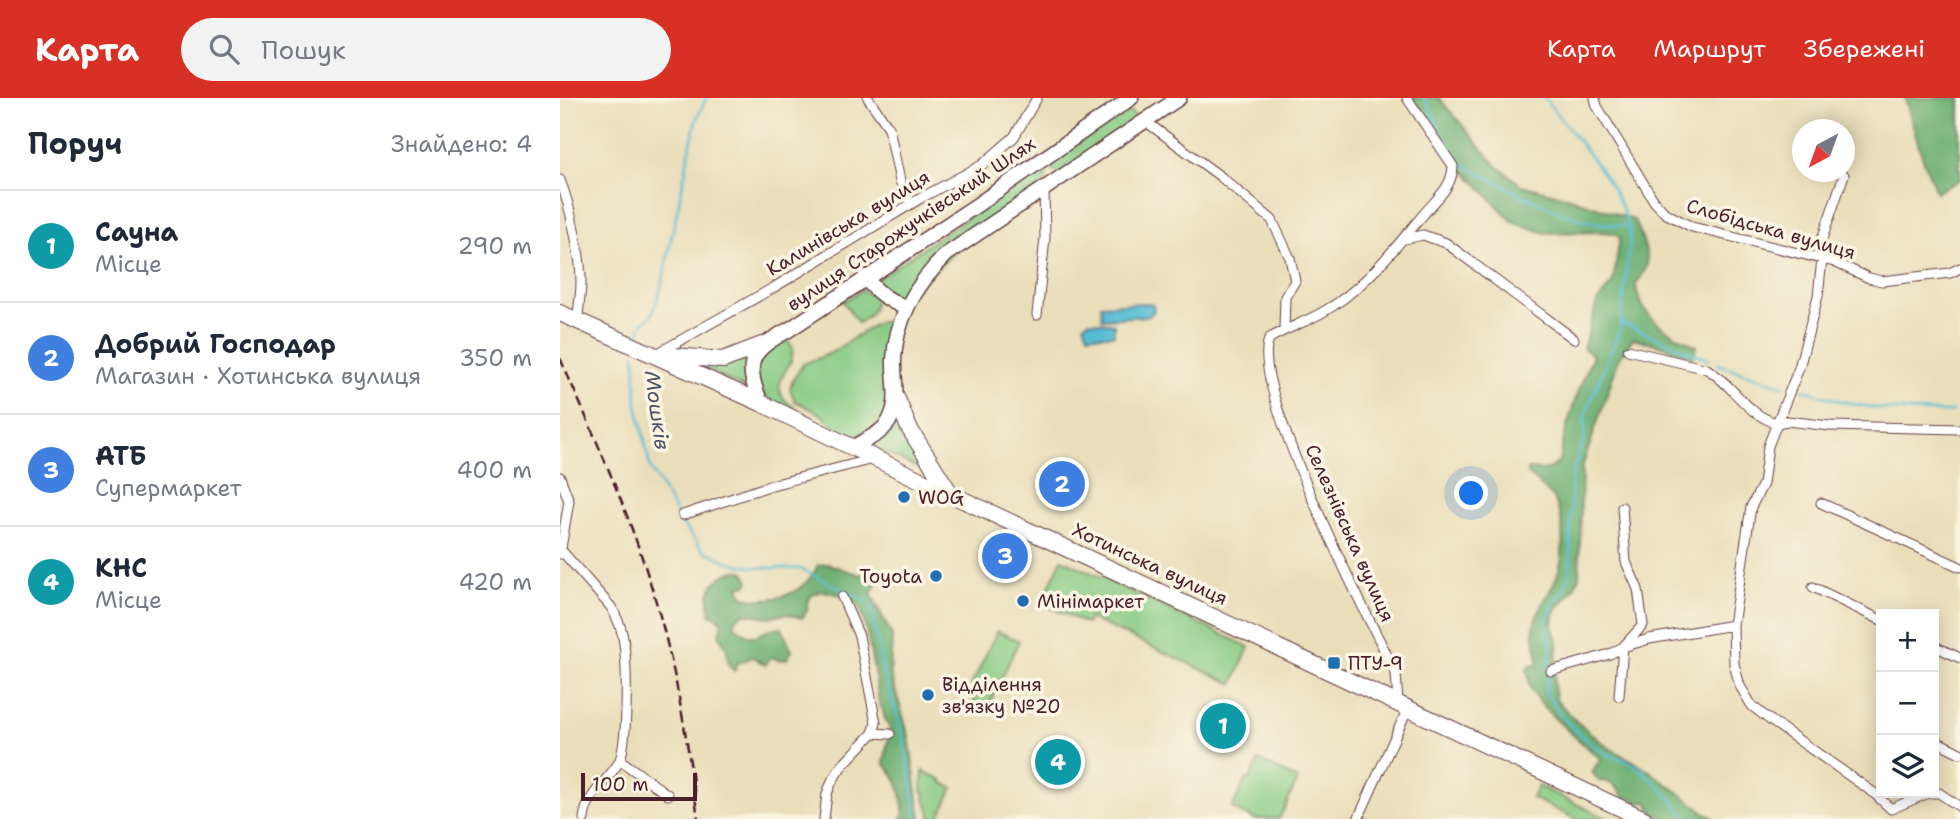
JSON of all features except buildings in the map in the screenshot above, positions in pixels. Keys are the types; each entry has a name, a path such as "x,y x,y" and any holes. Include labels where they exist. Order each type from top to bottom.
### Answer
{"highway":[{"name":"Хотинська вулиця","path":"560,313 761,403 1644,819"},
{"path":"650,353 723,360 762,345"},
{"path":"897,399 909,428 952,495"}],"main road":[{"path":"853,448 878,434 885,426 897,399 894,360 897,338 906,308 927,275 947,254 1179,98"},
{"path":"1130,99 1145,121"},
{"name":"вулиця Старожучківський Шлях","path":"762,345 790,329 1130,99"},
{"path":"1040,161 1049,185"},
{"path":"865,277 886,299 906,308"},
{"path":"761,403 753,384 751,370 762,345"}],"street":[{"path":"868,98 889,128 900,181 911,204"},
{"name":"Калинівська вулиця","path":"650,353 773,288 911,204 968,174 997,154 1014,137 1037,98"},
{"path":"1145,121 1221,177 1272,220 1290,258 1295,281 1286,297 1283,330 1324,312 1343,298 1405,239 1446,190 1452,177 1453,166 1408,98"},
{"name":"Слобідська вулиця","path":"1595,98 1597,106 1654,201 1665,213 1704,230 1822,258 1882,281 1950,272 1960,268"},
{"path":"560,180 573,227 580,270 578,320"},
{"path":"1842,182 1821,242 1818,296 1799,368 1768,446 1763,484 1751,507 1733,625 1734,663 1740,685 1752,706 1874,793 1892,814 1928,793 1939,793 1960,807"},
{"path":"1037,315 1049,185"},
{"path":"1405,239 1423,235 1455,248 1574,339"},
{"name":"Селезнівська вулиця","path":"1283,330 1270,338 1265,345 1272,388 1301,476 1396,673 1403,706"},
{"path":"1628,350 1707,369 1718,376 1755,414 1777,423 1787,421 1830,426 1960,429"},
{"path":"683,514 772,485 874,458"},
{"path":"560,477 569,501 561,552 611,607 622,634 624,749 620,760 590,798 584,819"},
{"path":"1821,503 1960,567"},
{"path":"1619,696 1623,647 1643,625 1638,589 1626,562 1622,507"},
{"path":"1813,587 1876,618"},
{"path":"824,819 827,794 832,781 841,767 873,733 877,723 859,636 842,597"},
{"path":"1551,671 1610,654 1649,639 1733,625"},
{"path":"1939,648 1960,659"},
{"path":"1358,819 1403,706"},
{"path":"873,733 890,734"},
{"path":"1939,742 1960,753"},
{"path":"620,760 667,796"}],"green space":[{"path":"1412,98 1439,98 1496,165 1521,185 1567,197 1634,220 1647,260 1636,284 1643,306 1649,315 1667,330 1697,346 1692,358 1633,338 1619,359 1582,467 1579,578 1554,615 1553,625 1558,641 1554,683 1556,700 1576,721 1609,748 1644,767 1714,819 1663,819 1653,812 1647,802 1637,803 1632,798 1624,798 1614,786 1599,781 1592,772 1601,759 1541,703 1530,686 1527,670 1529,666 1538,663 1534,625 1560,568 1562,547 1561,524 1556,504 1547,491 1528,474 1528,469 1542,470 1560,460 1569,419 1593,355 1583,348 1598,301 1613,282 1620,238 1616,234 1606,232 1544,233 1512,221 1459,165 1426,122"},
{"path":"1905,98 1960,98 1960,180 1936,192 1922,156"},
{"path":"1128,109 1137,118 1059,175 1052,169 1050,162"},
{"path":"1039,170 1046,176 1045,184 986,223 904,300 896,298 875,280"},
{"path":"862,290 873,296 874,305 869,315 858,323 843,301"},
{"path":"892,320 887,344 889,399 886,412 874,428 855,437 847,436 819,413 795,401 790,389 803,364 829,354 877,323"},
{"path":"784,338 792,346 792,354 780,382 782,396 813,418 812,421 766,398 757,381 758,364 763,352"},
{"path":"751,356 752,392 693,363"},
{"path":"897,414 910,445 928,473 868,445"},
{"path":"1062,559 1249,647 1233,684 1089,618 1086,624 1041,603"},
{"path":"828,564 860,575 874,570 877,573 878,581 871,594 892,636 890,672 909,737 921,819 901,819 904,815 899,787 884,763 890,728 879,703 862,613 855,602 821,591 808,599 807,611 802,618 787,614 768,617 744,613 737,618 734,625 750,636 782,628 792,651 787,659 771,657 765,665 753,657 738,663 734,671 729,665 727,650 719,634 722,622 711,615 709,606 709,594 719,578 743,571 749,581 747,585 739,587 743,597 776,598 805,584 818,565"},
{"path":"997,631 1019,641 987,709 973,703 978,690 971,686"},
{"path":"1259,760 1298,780 1279,819 1254,819 1232,808"},
{"path":"923,771 953,788 938,819 932,819 925,793 922,791"},
{"path":"1538,786 1608,819 1576,819 1532,798"}],"water":[{"path":"1101,305 1153,305 1154,311 1149,316 1102,319"},
{"path":"1089,321 1114,324 1114,335 1088,335 1084,324"}],"waterway":[{"name":"Мошків","path":"638,340 641,325 652,315 661,288 696,120 706,98"},
{"path":"1424,98 1459,162 1562,213 1585,221 1629,227"},
{"path":"1545,98 1609,183 1619,201 1630,239 1620,330 1585,415 1584,440 1572,474 1570,573 1546,621 1551,646 1546,691 1557,710 1579,734 1605,753 1635,765 1657,784 1688,819"},
{"path":"1622,323 1709,360"},
{"name":"Мошків","path":"635,353 637,404 650,467 683,525 703,550 729,562 750,567 801,569 867,602"},
{"path":"1717,364 1784,386"},
{"path":"1803,389 1840,401 1876,408 1952,412"},
{"name":"Мошків","path":"871,605 883,673 898,717 918,819"}],"railway":[{"path":"560,358 623,505 654,595 669,650 698,819"}],"place":[{"name":"Добрий Господар","path":"1062,484"},
{"name":"WOG","path":"904,497"},
{"name":"АТБ","path":"1005,556"},
{"name":"Toyota","path":"936,576"},
{"name":"Мінімаркет","path":"1023,601"},
{"name":"ПТУ-9","path":"1334,663"},
{"name":"Відділення зв'язку №20","path":"928,695"},
{"name":"Сауна","path":"1223,726"},
{"name":"КНС","path":"1058,762"}]}
